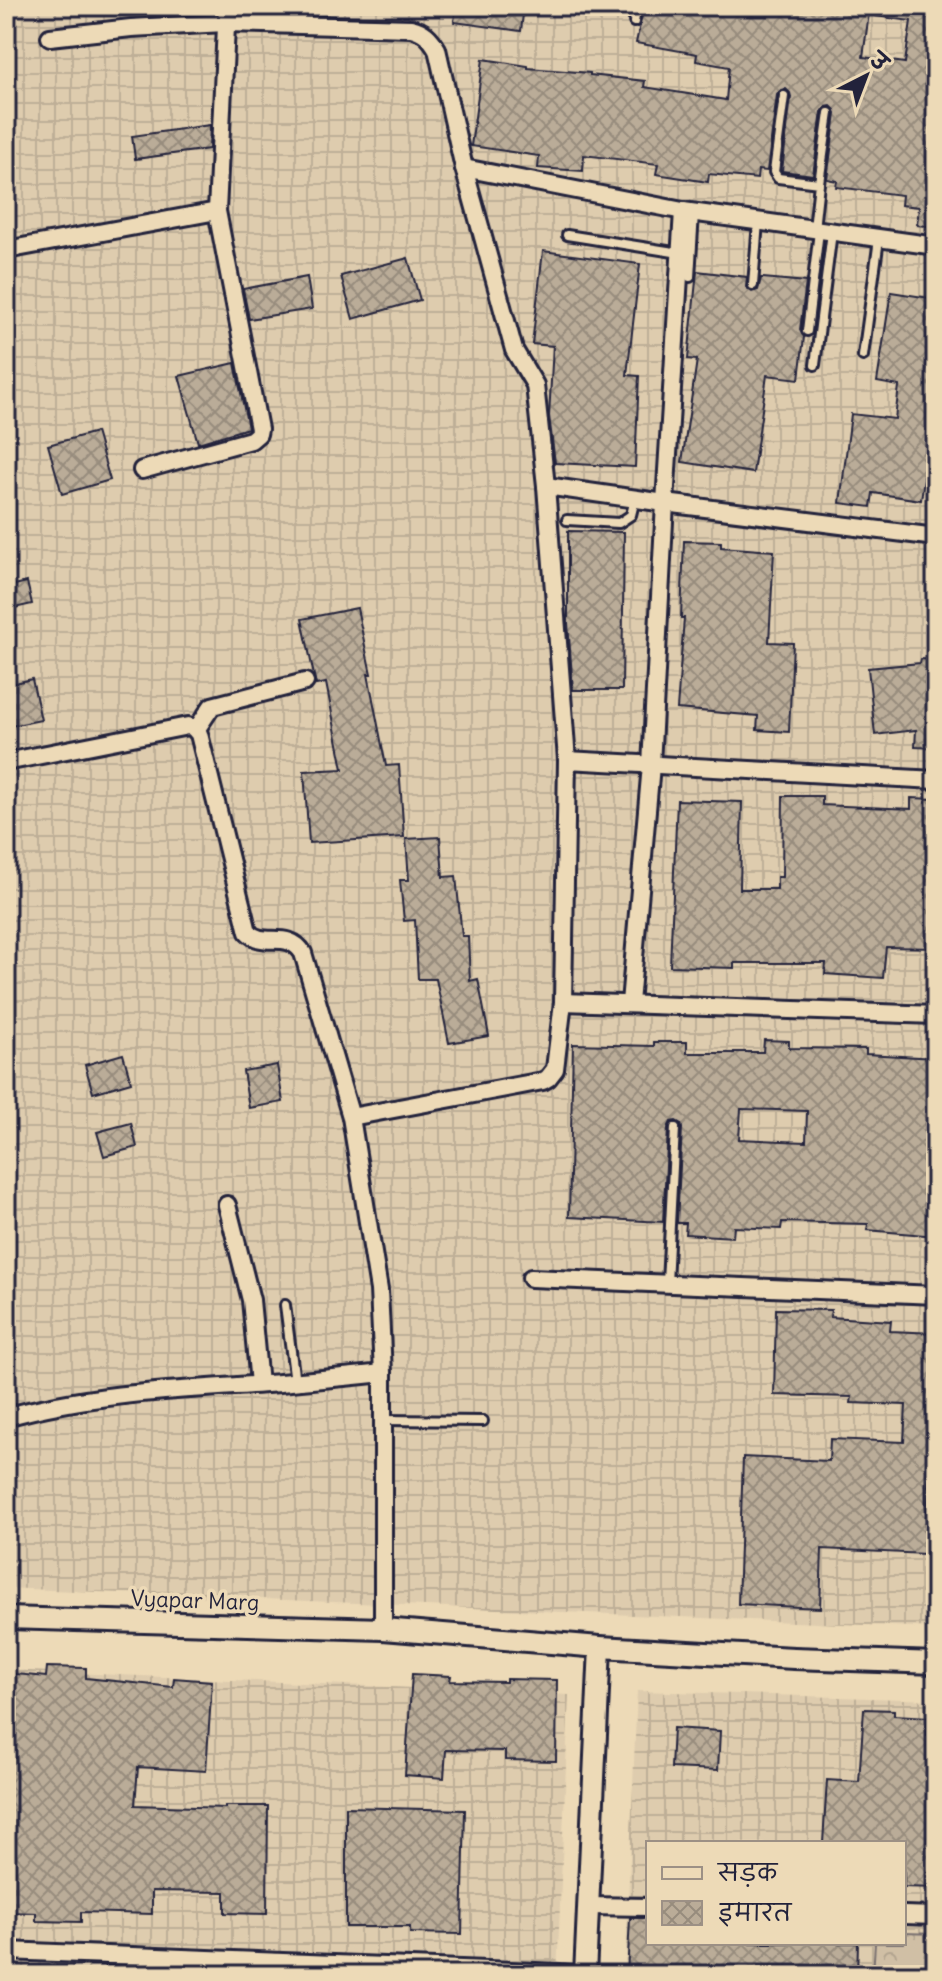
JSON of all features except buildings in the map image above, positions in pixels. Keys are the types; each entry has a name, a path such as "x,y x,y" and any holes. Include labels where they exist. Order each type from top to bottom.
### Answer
{"street":[{"path":"142,470 251,440 259,429 217,211 226,15"},
{"path":"50,37 226,15 422,31 437,49 464,168 515,354 535,385 567,760 563,1002 555,1069 543,1081 351,1117"},
{"path":"464,168 688,212 936,246"},
{"path":"6,250 217,211"},
{"path":"630,1003 651,765 680,253 688,212"},
{"path":"546,486 936,537"},
{"path":"305,682 212,706 196,730 248,932 257,939 288,940 301,948 351,1117 379,1290 383,1373 383,1629"},
{"path":"6,762 188,726 196,730"},
{"path":"567,760 936,780"},
{"path":"563,1002 936,1015"},
{"path":"227,1205 251,1300 259,1384"},
{"path":"531,1278 936,1295"},
{"path":"6,1417 40,1407 160,1390 383,1373"},
{"name":"Vyapar Marg","path":"6,1618 383,1629 600,1647 936,1663"},
{"path":"6,1951 585,1975 600,1647"},
{"path":"587,1906 646,1907"},
{"path":"906,1915 936,1916"}],"lane":[{"path":"634,22 637,6"},
{"path":"784,96 774,172 778,178 819,183"},
{"path":"815,365 822,230 819,183 829,113"},
{"path":"688,212 690,277"},
{"path":"753,285 758,221"},
{"path":"807,331 822,230"},
{"path":"567,235 680,253"},
{"path":"863,356 879,238"},
{"path":"567,520 619,523 631,515 635,499"},
{"path":"667,1283 675,1128"},
{"path":"285,1305 295,1382"},
{"path":"383,1420 483,1421"}],"shaded area":[{"path":"6,6 936,6 936,1628 6,1588"},
{"path":"6,1670 569,1695 557,1975 6,1975"},
{"path":"637,1691 936,1700 936,1975 625,1975"}],"green space":[{"path":"906,1933 936,1934 936,1975 873,1975 875,1945 906,1945"}]}
